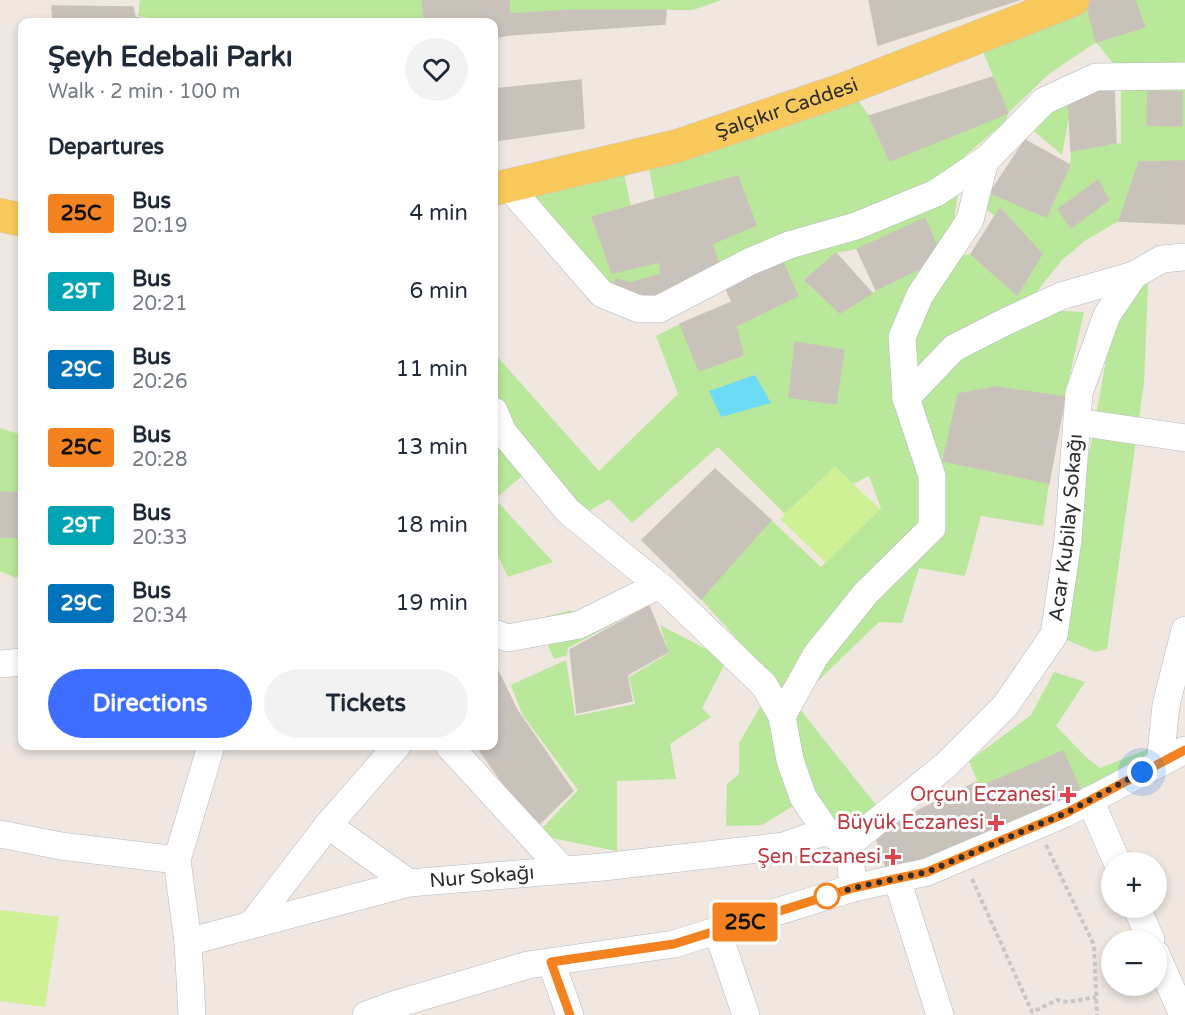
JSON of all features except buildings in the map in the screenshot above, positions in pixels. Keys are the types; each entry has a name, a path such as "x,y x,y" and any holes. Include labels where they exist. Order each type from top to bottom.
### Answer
{"main road":[{"name":"Şalçıkır Caddesi","path":"501,187 688,142 842,90 1073,0"},
{"path":"0,215 18,219"}],"street":[{"path":"501,187 602,294 639,309 659,309 748,262 789,245 856,226 936,194 985,160 1044,101 1095,76 1185,76"},
{"path":"782,716 816,656 866,593 932,528 932,476 906,398 902,337 920,295 970,220 985,160"},
{"path":"906,398 954,348 1005,322 1061,296 1134,275 1162,259 1185,256"},
{"name":"Acar Kubilay Sokağı","path":"849,844 946,765 1005,706 1054,635 1068,540 1079,393 1107,315 1134,275"},
{"path":"498,420 503,432 568,512 659,585 764,685 782,716 789,760 803,797 826,831 849,844 853,888"},
{"path":"1077,422 1185,438"},
{"path":"498,634 508,638 579,625 659,585"},
{"path":"1160,763 1166,705 1185,630"},
{"path":"0,664 18,662"},
{"path":"192,1015 188,942 177,860 210,750"},
{"path":"251,925 328,825 394,750"},
{"path":"453,750 563,870"},
{"path":"381,1012 528,965 674,944 853,888 927,872 1066,813 1185,750"},
{"path":"1090,800 1113,852"},
{"path":"328,825 409,883"},
{"name":"Nur Sokağı","path":"188,942 409,883 563,870 784,846 826,831"},
{"path":"0,834 61,846 177,860"},
{"path":"897,879 940,1015"},
{"path":"717,930 746,1015"},
{"path":"551,962 570,1015"},
{"path":"1167,979 1183,1015"}],"path":[{"path":"1036,826 1094,945 1097,1015"},
{"path":"962,857 1032,1012 1057,1000 1068,1002 1096,997"}],"green space":[{"path":"140,0 422,0 424,18 148,18 138,16"},
{"path":"509,0 722,0 693,10 574,10 509,14"},
{"path":"1135,0 1185,0 1185,161 1139,162 1119,221 1086,240 1062,260 1023,309 1084,312 1065,397 996,387 958,395 943,461 1049,483 1043,526 981,516 965,576 919,568 902,623 879,622 795,703 880,810 861,831 836,831 793,806 762,825 726,826 727,784 739,774 739,743 773,685 791,699 701,599 771,520 821,567 881,508 869,476 853,484 835,467 785,514 718,447 632,523 609,499 582,515 532,462 498,402 498,357 599,471 678,394 656,336 680,324 700,371 743,355 736,326 798,296 781,258 720,268 712,244 756,225 738,176 655,200 648,164 854,94 869,116 890,161 1008,113 1006,121 965,156 955,212 954,256 971,254 1017,295 1042,254 1001,208 995,216 983,207 990,193 1046,217 1070,165 1071,151 1121,143 1121,73 1096,42 1144,27","holes":["1148,91 1182,92 1182,126 1147,124","1098,180 1109,200 1070,228 1058,208","924,219 942,258 872,293 840,312 805,280 836,253 857,249","796,342 843,350 836,404"]},
{"path":"1086,1 1096,42 1049,74 1008,113 978,39"},
{"path":"1068,95 1069,117 1062,155 1028,126"},
{"path":"623,170 631,206 592,218 612,273 659,262 661,274 630,283 617,279 610,289 525,190"},
{"path":"1149,260 1144,383 1107,649 1095,652 1053,634 1091,444 1122,271"},
{"path":"0,428 18,434 18,493 0,492"},
{"path":"498,434 523,475 498,496"},
{"path":"835,467 880,509 826,563 780,519"},
{"path":"498,502 553,562 508,577 498,556"},
{"path":"0,537 18,538 18,576 16,578 0,571"},
{"path":"572,610 578,626 617,614 617,622 568,648 567,655 554,659 547,643 531,648 529,621"},
{"path":"660,625 727,660 702,708 711,717 670,744 676,779 617,781 617,851 536,835 578,790 522,714 511,685 566,660 575,716 635,704 629,677 669,653"},
{"path":"1054,672 1085,682 1056,726 1100,768 1171,740 1175,754 1081,791 1063,752 980,787 969,761 1031,715"},
{"path":"0,910 59,917 45,1007 0,1001"}],"water":[{"path":"755,375 771,403 721,417 709,391"}],"bus line":[{"name":"25C","path":"570,1015 551,962 674,944 853,888 927,872 1066,813 1185,750"}],"place":[{"name":"Orçun Eczanesi","path":"1068,795"},
{"name":"Büyük Eczanesi","path":"996,823"},
{"name":"Şen Eczanesi","path":"893,857"}],"route":[{"path":"827,896 927,872 1066,813 1142,772"}]}
